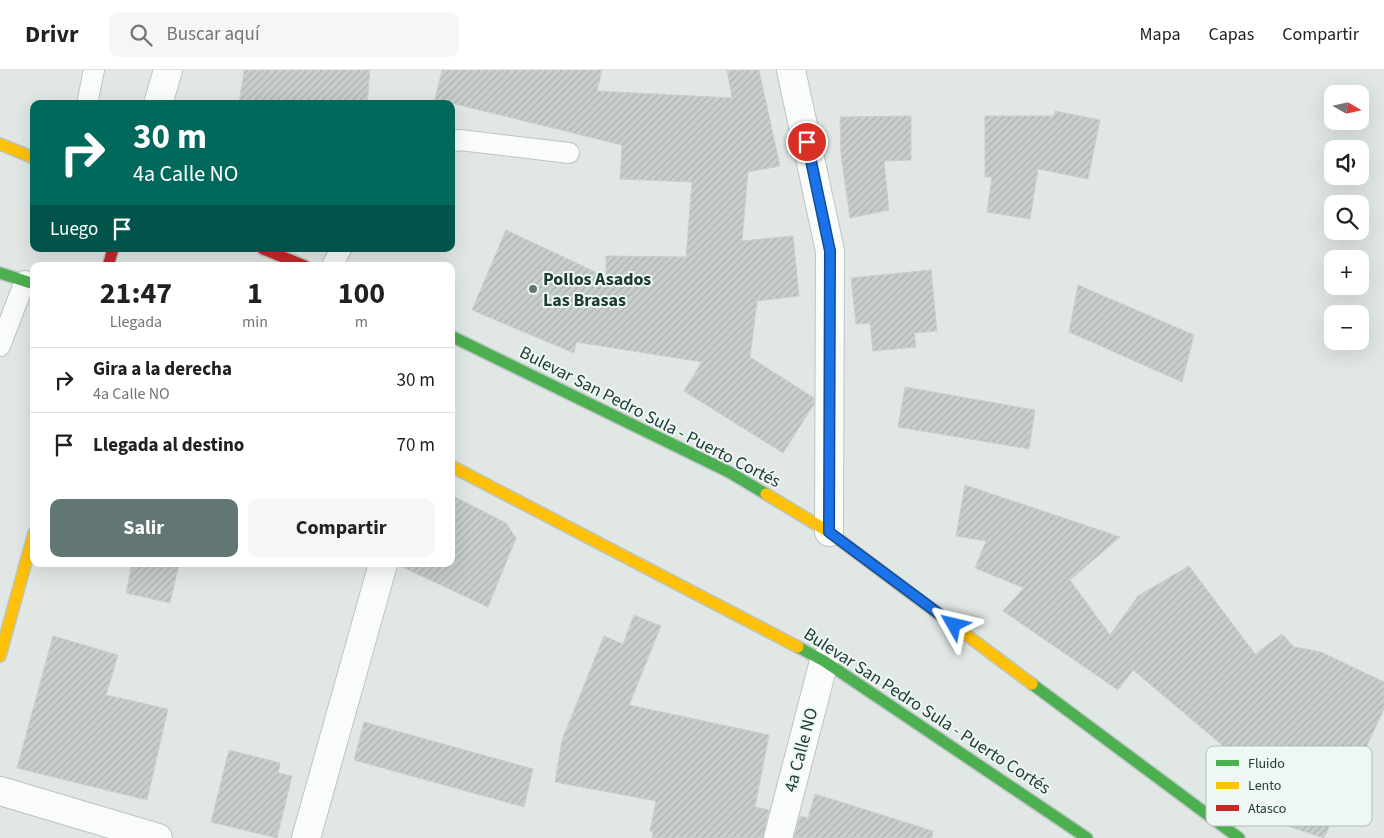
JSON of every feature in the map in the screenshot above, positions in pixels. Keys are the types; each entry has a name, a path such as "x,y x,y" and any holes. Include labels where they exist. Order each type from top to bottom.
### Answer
{"main road":[{"path":"0,144 30,156"},
{"path":"271,252 295,262"},
{"path":"0,273 30,283"},
{"name":"Bulevar San Pedro Sula - Puerto Cortés","path":"455,338 729,472 829,532 1206,813"},
{"name":"Bulevar San Pedro Sula - Puerto Cortés","path":"455,468 600,542 824,661 1087,838"},
{"path":"0,656 30,547"},
{"name":"Bulevar San Pedro Sula - Puerto Cortés","path":"1223,826 1239,838"}],"street":[{"path":"159,100 168,70"},
{"path":"791,70 830,251 829,532"},
{"path":"306,838 382,567"},
{"name":"4a Calle NO","path":"778,838 824,661"},
{"path":"0,791 158,838"}],"lane":[{"path":"88,100 94,70"},
{"path":"455,141 460,140 569,153"},
{"path":"0,346 30,283"}],"building":[{"path":"244,70 370,70 367,100 240,100"},
{"path":"442,70 602,70 597,91 732,98 727,70 759,70 780,166 748,172 742,241 793,236 799,296 757,301 750,357 814,398 814,404 783,453 684,391 702,362 576,342 574,353 472,310 506,230 606,277 606,256 686,257 692,182 620,179 622,145 455,104 455,100 435,99"},
{"path":"1055,111 1100,120 1088,179 1038,169 1030,219 987,212 992,177 985,177 985,116 1054,116"},
{"path":"911,116 911,160 884,161 889,210 850,218 841,155 840,117"},
{"path":"931,270 937,331 914,333 916,347 873,351 870,323 856,324 851,278"},
{"path":"1078,285 1194,335 1182,382 1069,332"},
{"path":"905,387 1035,410 1029,449 898,427"},
{"path":"965,485 1120,537 1070,580 1110,635 1138,596 1189,566 1255,654 1282,634 1294,647 1321,652 1384,682 1384,709 1367,746 1223,746 1133,670 1118,690 1003,611 1024,588 975,568 986,541 956,536"},
{"path":"455,497 506,523 516,538 488,607 402,567 455,567"},
{"path":"131,567 178,567 170,603 126,593"},
{"path":"634,615 661,626 629,705 769,735 755,807 769,810 763,838 652,838 653,832 650,831 656,801 555,782 562,740 604,636 623,644"},
{"path":"53,636 118,655 106,695 168,709 147,800 17,768"},
{"path":"364,722 533,769 524,807 354,760"},
{"path":"229,750 280,763 278,773 292,776 277,838 211,822"},
{"path":"815,794 933,831 932,838 794,838 800,816 808,818"},
{"path":"1290,826 1330,826 1324,838"}],"traffic: fast":[{"path":"0,273 30,283"},
{"path":"455,338 729,472 766,494"},
{"path":"798,647 824,661 1087,838"},
{"path":"1032,684 1206,813"},
{"path":"1223,826 1239,838"}],"traffic: slow":[{"path":"0,144 30,156"},
{"path":"455,468 798,647"},
{"path":"766,494 829,532 1032,684"},
{"path":"0,656 30,547"}],"traffic: jam":[{"path":"109,262 112,252"},
{"path":"270,252 295,262"}],"place":[{"name":"Pollos Asados Las Brasas","path":"533,289"}],"route":[{"path":"807,142 830,251 829,532 954,625"}]}
